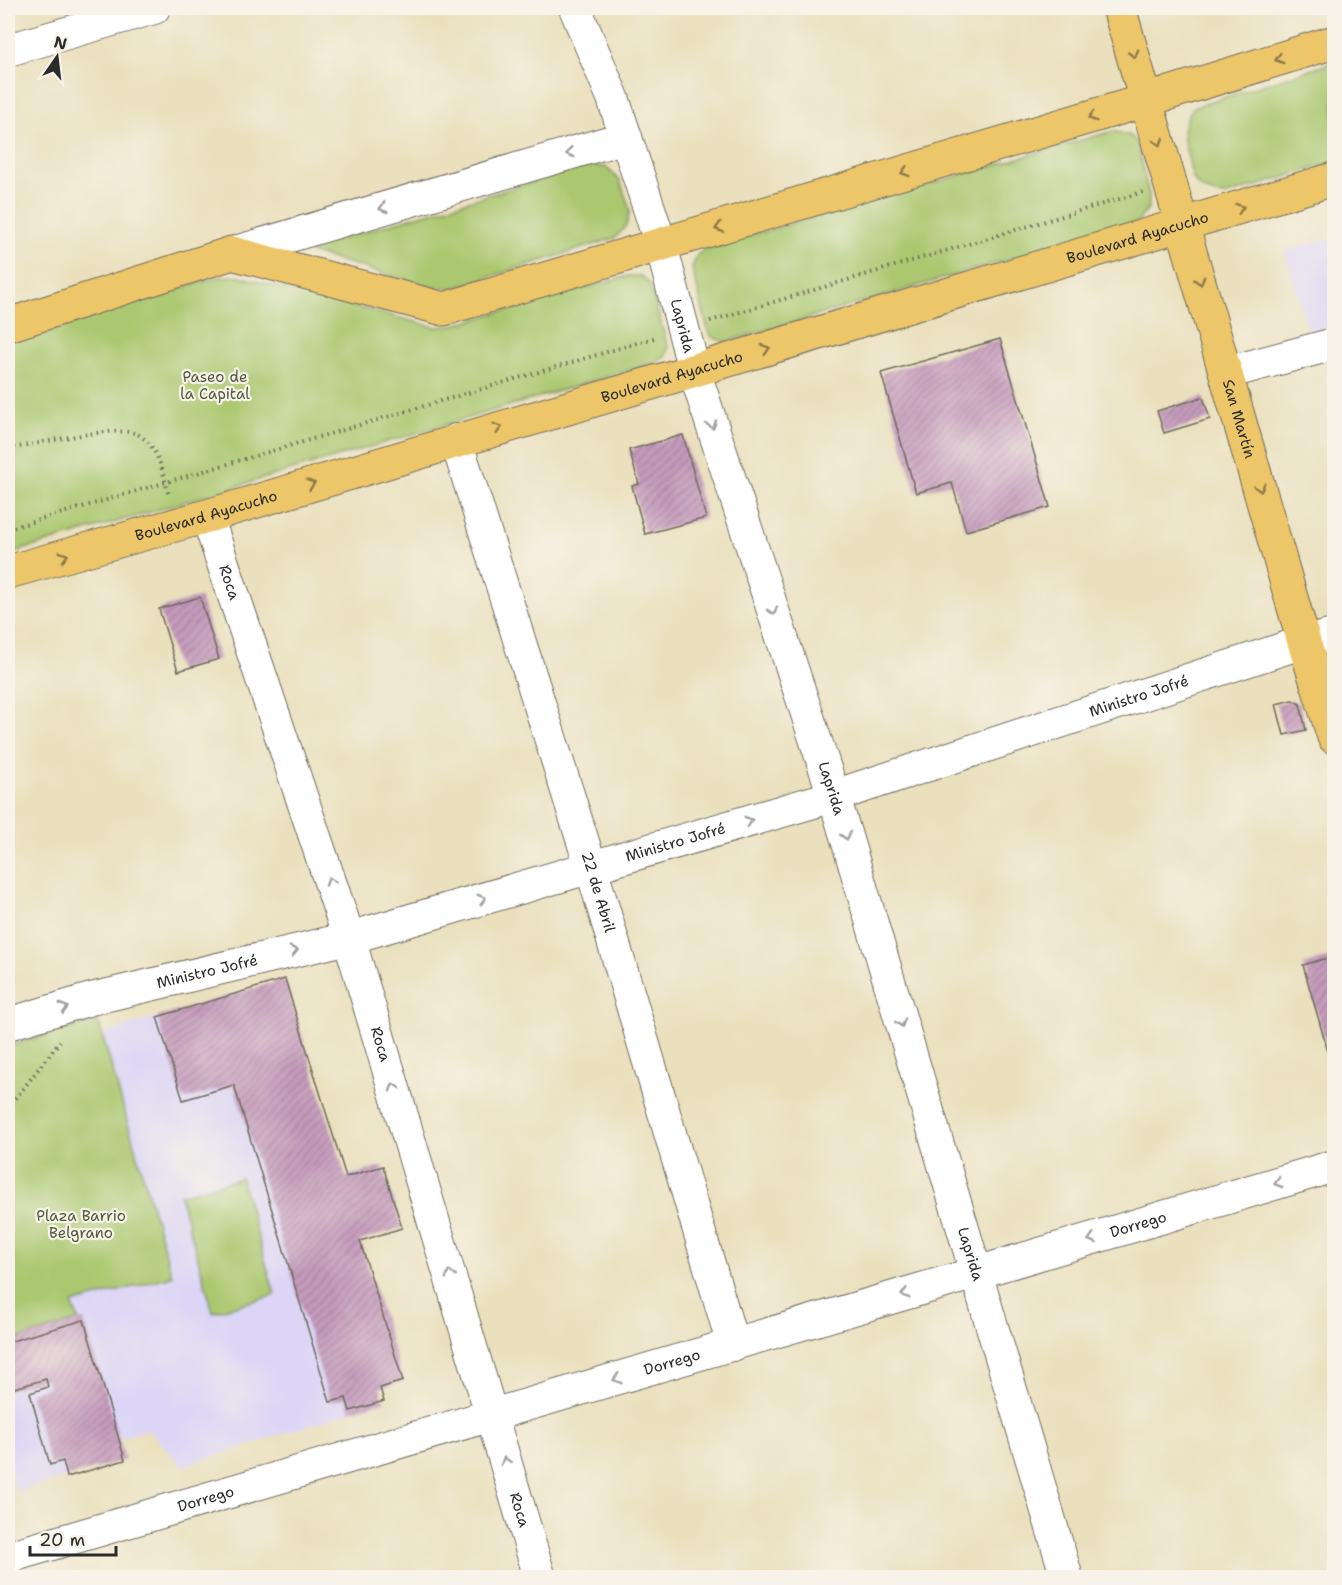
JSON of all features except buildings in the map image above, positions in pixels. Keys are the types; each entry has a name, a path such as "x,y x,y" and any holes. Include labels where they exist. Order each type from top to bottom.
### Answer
{"main road":[{"name":"San Martín","path":"1119,8 1226,373 1320,638 1335,737"},
{"path":"8,325 232,253 444,309 1335,42"},
{"name":"Boulevard Ayacucho","path":"8,572 207,516 1335,179"}],"street":[{"path":"8,50 154,8"},
{"name":"Laprida","path":"575,8 613,98 626,137 661,245 694,370 834,796 1067,1578"},
{"path":"232,253 626,137"},
{"path":"1226,373 1335,344"},
{"name":"22 de Abril","path":"456,440 591,867 733,1345"},
{"name":"Roca","path":"207,516 350,938 540,1578"},
{"name":"Ministro Jofré","path":"8,1024 91,999 350,938 834,796 1320,638"},
{"name":"Dorrego","path":"11,1560 1335,1166"}],"path":[{"path":"8,529 1172,183"},
{"path":"8,449 121,431 138,434 159,459 175,525"},
{"path":"8,1115 13,1102 63,1037"}],"shaded area":[{"path":"1330,239 1334,246 1334,325 1309,332 1284,250"},
{"path":"285,979 345,1176 383,1166 402,1228 360,1241 403,1381 380,1388 384,1401 183,1466 148,1429 119,1438 125,1460 16,1492 8,1464 8,1342 78,1320 72,1304 172,1276 102,1034"}],"green space":[{"path":"1334,62 1334,162 1227,195 1209,192 1197,184 1191,173 1183,133 1186,121 1194,107"},
{"path":"1113,131 1131,136 1137,143 1149,195 1149,207 1137,222 725,342 712,337 708,330 692,268 697,255 707,248"},
{"path":"587,166 606,167 620,181 630,210 626,226 615,238 453,288 430,287 306,251 309,248"},
{"name":"Paseo de la Capital","path":"238,276 435,327 450,326 628,276 641,276 649,283 668,347 666,356 657,362 8,554 8,342 218,277"},
{"name":"Plaza Barrio Belgrano","path":"98,1020 172,1276 72,1304 79,1320 8,1342 8,1046"},
{"path":"241,1178 275,1295 213,1312 180,1195"}]}
